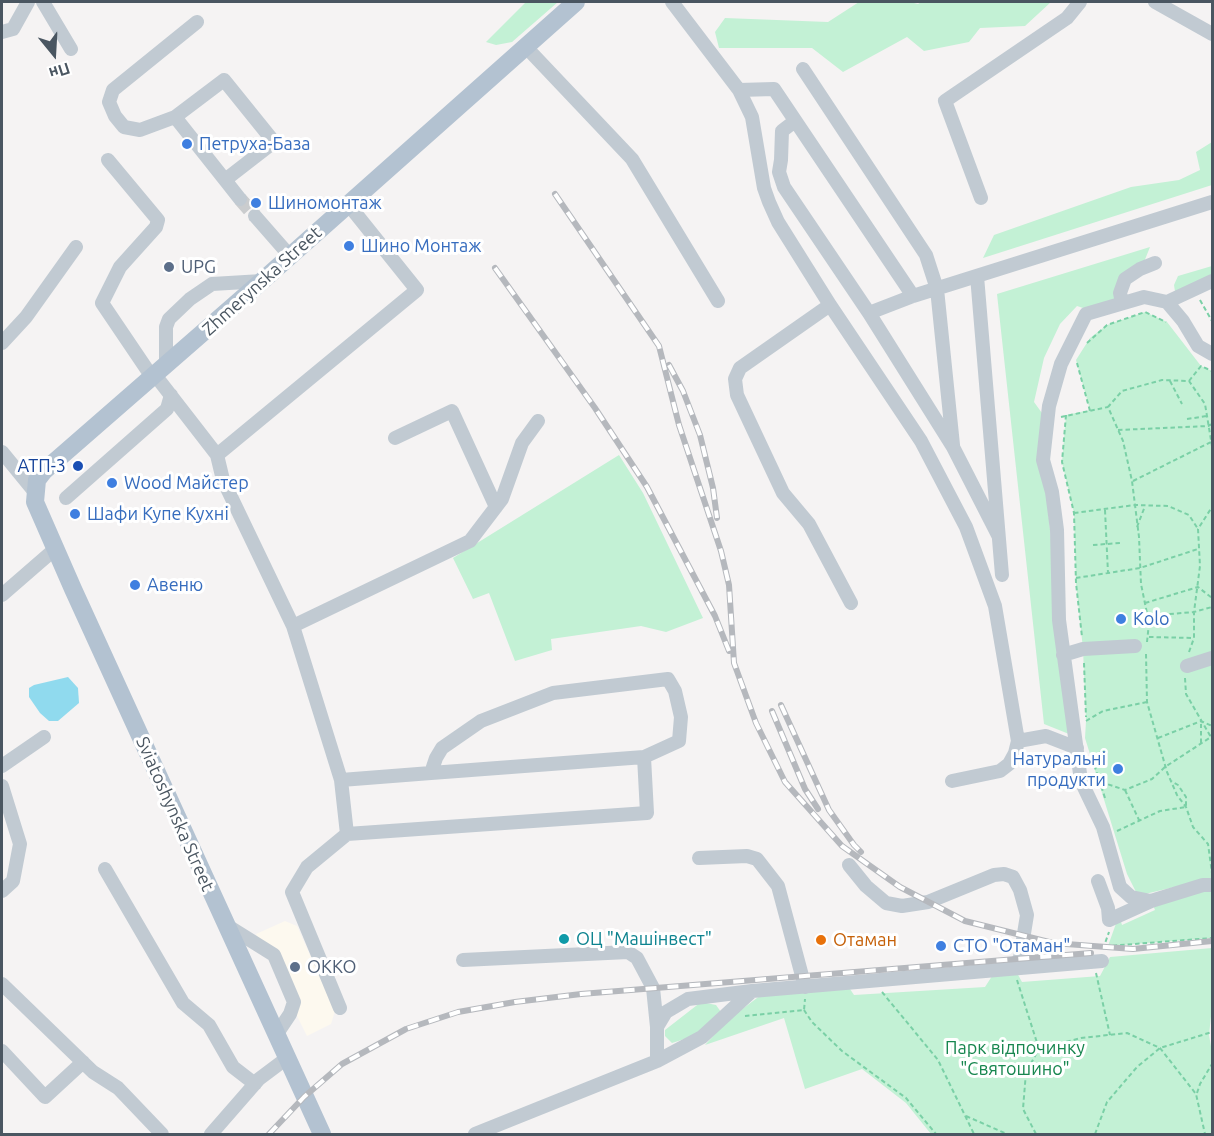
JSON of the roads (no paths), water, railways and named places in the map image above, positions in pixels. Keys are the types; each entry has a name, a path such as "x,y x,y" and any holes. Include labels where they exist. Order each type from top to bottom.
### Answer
{"main road":[{"name":"Zhmerynska Street","path":"34,491 37,480 44,471 262,282 576,2"},
{"name":"Sviatoshynska Street","path":"34,491 35,502 55,549 322,1134"}],"street":[{"path":"2,32 13,29 28,2"},
{"path":"43,2 71,50"},
{"path":"672,2 739,90 752,117 764,188 778,222 830,305 921,441 966,527 995,606 1018,741 1009,764 1000,771 952,781"},
{"path":"981,198 945,100 1066,18 1080,2"},
{"path":"1155,2 1212,34"},
{"path":"197,22 113,90 109,102 115,116 124,127 140,130 175,117 224,80 274,142 225,180"},
{"path":"525,46 632,159 718,301"},
{"path":"803,69 926,255 937,289 953,447"},
{"path":"739,90 774,89 913,296"},
{"path":"175,117 240,199"},
{"path":"795,121 782,131 781,160 778,172 784,187 869,313 953,447 998,535"},
{"path":"108,160 158,220 156,227 120,267 102,303 157,372 171,395 217,455 224,480 293,626 340,780 347,834"},
{"path":"869,313 913,296 1212,202"},
{"path":"217,455 417,290 348,204"},
{"path":"255,216 290,256"},
{"path":"2,344 26,317 76,247"},
{"path":"1122,303 1120,293 1125,279 1140,268 1155,263"},
{"path":"977,276 1002,575"},
{"path":"1151,901 1131,897 1120,887 1103,827 1081,780 1082,748 1063,655 1059,620 1057,530 1052,492 1043,460 1048,406 1061,364 1086,314 1144,297 1167,302 1212,281"},
{"path":"157,372 169,319 190,300 204,289 219,282 262,282"},
{"path":"1167,302 1183,321 1198,346 1212,354"},
{"path":"830,305 740,368 735,379 737,395 783,493 809,524 851,603"},
{"path":"66,498 167,409 171,395"},
{"path":"396,438 452,411 496,507"},
{"path":"293,626 470,541 502,499 522,443 538,421"},
{"path":"2,452 34,491"},
{"path":"2,595 55,549"},
{"path":"1063,655 1083,649 1135,646"},
{"path":"1187,667 1212,658"},
{"path":"340,780 644,757 679,741 681,717 675,691 668,679 553,693 481,721 442,748 431,773"},
{"path":"1018,741 1046,736 1082,748"},
{"path":"2,766 44,737"},
{"path":"340,1008 292,892 307,867 347,834 647,813 644,757"},
{"path":"2,786 20,844 13,881 2,891"},
{"path":"699,858 747,856 757,859 778,886 805,987"},
{"path":"849,866 866,886 886,903 902,906 928,902 994,875 1004,874 1013,877 1020,890 1027,915 1020,958 1013,968"},
{"path":"105,869 183,1003 209,1025 233,1066 255,1084"},
{"path":"1098,881 1108,908 1109,920 1151,901 1203,885 1212,885"},
{"path":"225,925 274,955 294,1002 290,1014 276,1035"},
{"path":"463,960 628,952 637,958 653,988 657,1027 657,1061"},
{"path":"657,1027 666,1012 688,999 753,991 1098,961"},
{"path":"2,984 93,1072 118,1088 162,1134"},
{"path":"475,1134 499,1130 657,1061 702,1037 753,991"},
{"path":"2,1051 45,1096 83,1062"},
{"path":"212,1134 255,1084 287,1058"}],"water":[{"path":"68,677 78,688 79,703 58,721 49,721 29,697 29,688"}],"tunnel":[{"path":"240,199 255,216"}],"railway":[{"path":"555,194 659,346 679,425 721,551 729,585 734,663 756,723 785,782 842,846 900,887 965,921 1053,943 1133,949 1212,941"},
{"path":"495,268 595,408 647,487 715,616 729,651"},
{"path":"669,365 683,391 700,435 713,488 717,518"},
{"path":"781,705 829,810 861,852"},
{"path":"772,711 805,789 818,809"},
{"path":"269,1134 304,1097 342,1064 406,1029 458,1012 581,994 1091,953"}],"place":[{"name":"Петруха-База","path":"187,144"},
{"name":"Шиномонтаж","path":"256,203"},
{"name":"Шино Монтаж","path":"349,246"},
{"name":"UPG","path":"169,267"},
{"name":"АТП-3","path":"78,466"},
{"name":"Wood Майстер","path":"112,483"},
{"name":"Шафи Купе Кухні","path":"75,514"},
{"name":"Авеню","path":"135,585"},
{"name":"Kolo","path":"1121,619"},
{"name":"Натуральні продукти","path":"1118,769"},
{"name":"ОЦ \"Машінвест\"","path":"564,939"},
{"name":"Отаман","path":"821,940"},
{"name":"СТО \"Отаман\"","path":"941,946"},
{"name":"ОККО","path":"295,967"}],"park label":[{"name":"Парк відпочинку \"Святошино\"","path":"1015,1058"}]}
